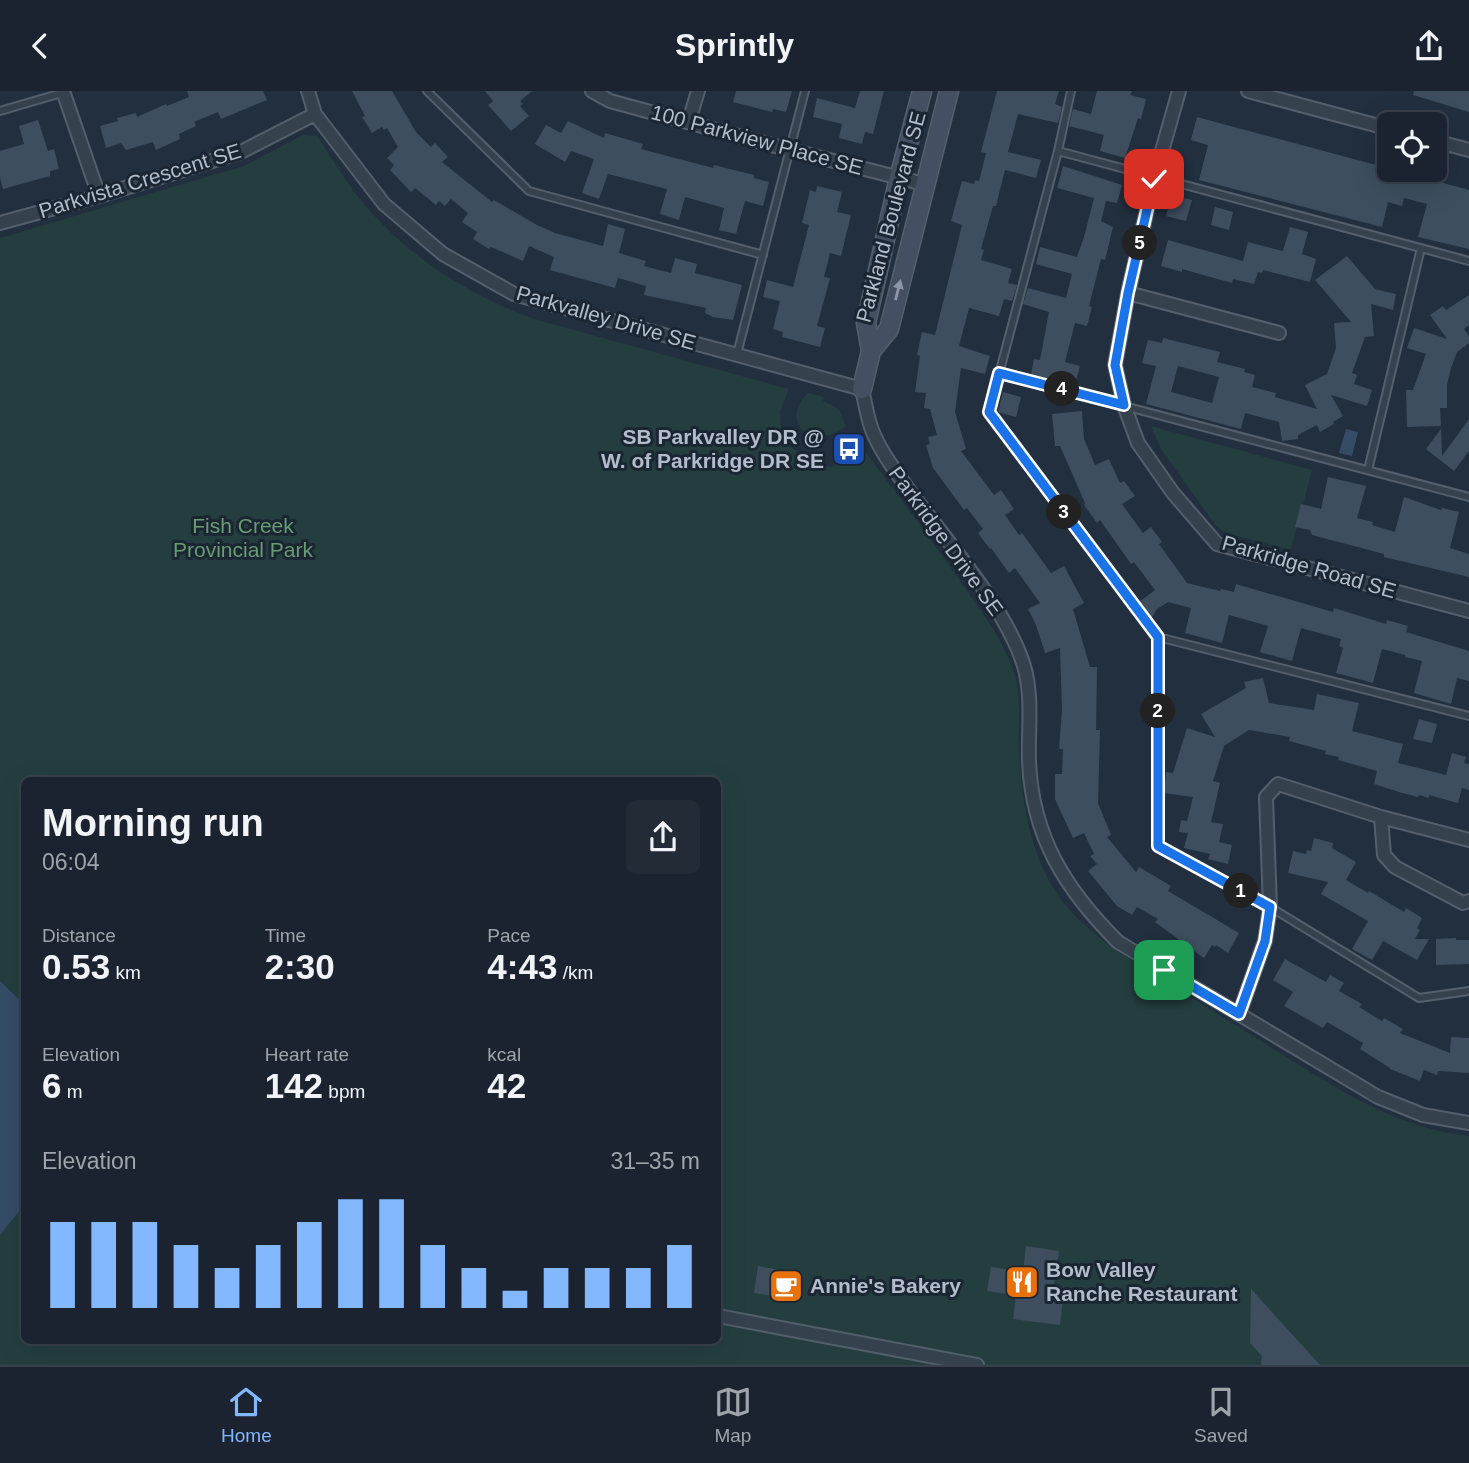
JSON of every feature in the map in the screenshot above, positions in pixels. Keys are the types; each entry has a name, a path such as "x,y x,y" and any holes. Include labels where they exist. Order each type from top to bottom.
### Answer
{"street":[{"path":"65,91 99,196"},
{"name":"Parkvalley Drive SE","path":"308,91 314,114 384,204 443,254 502,288 514,294 862,389"},
{"name":"100 Parkview Place SE","path":"593,91 610,101 924,184"},
{"path":"689,121 698,91"},
{"name":"Parkland Boulevard SE","path":"862,389 871,351 866,323 922,91"},
{"name":"Parkland Boulevard SE","path":"871,351 889,329 948,91"},
{"name":"Parkridge Road SE","path":"1179,91 1154,179 1115,365 1124,405 1138,443 1173,493 1217,544 1469,611"},
{"path":"1248,91 1377,126"},
{"name":"Parkvista Crescent SE","path":"0,223 99,196 240,152 314,114"},
{"path":"1447,144 1469,150"},
{"path":"1128,293 1279,333"},
{"name":"Parkridge Drive SE","path":"862,389 872,430 888,461 999,612 1024,666 1031,712 1029,762 1037,817 1056,865 1086,911 1118,942 1378,1097 1423,1115 1469,1123"},
{"path":"1239,1014 1265,941 1270,907 1266,797 1278,785 1381,817 1469,840"},
{"path":"1381,817 1384,855 1395,867 1462,903 1469,901"},
{"path":"721,1317 977,1365"}],"lane":[{"path":"0,111 65,91"},
{"path":"427,91 528,191 763,255"},
{"path":"737,354 805,91"},
{"path":"1071,91 1058,151 989,412 1158,637 1158,846 1270,907 1419,998 1469,991"},
{"path":"1058,151 1154,179 1469,261"},
{"path":"1368,470 1421,248"},
{"path":"999,373 1469,497"},
{"path":"1158,637 1469,716"}],"green space":[{"name":"Fish Creek Provincial Park","path":"303,135 317,136 353,191 377,219 417,255 461,285 534,319 789,389 780,411 781,429 790,446 804,458 831,467 864,450 955,573 1007,654 1019,695 1020,767 1030,829 1043,868 1069,910 1114,949 1335,1087 1386,1113 1413,1123 1469,1136 1469,1365 0,1365 0,238 244,166"},
{"path":"808,393 824,397 823,401 839,409 846,426 832,434 820,436 810,435 802,430 797,413 800,403"},
{"path":"1151,426 1312,470 1291,550 1225,533 1216,526 1161,449"}],"water":[{"path":"1346,429 1358,432 1352,456 1339,453"},
{"path":"0,981 21,1001 21,1209 0,1235"}],"building":[{"path":"187,91 263,91 267,100 221,119 218,112 194,122 196,126 179,134 180,139 156,150 153,142 126,150 121,143 106,148 100,126 118,121 117,118 136,113 137,117 166,104 167,106 189,97"},
{"path":"352,91 392,91 416,132 431,147 435,143 448,157 442,162 492,202 494,200 537,225 555,233 603,246 608,224 625,229 619,253 646,261 644,266 671,273 675,258 697,264 695,273 742,285 733,320 713,317 705,313 706,308 644,295 646,286 618,278 615,288 550,270 554,257 529,246 523,261 491,247 489,249 473,239 477,232 462,222 468,213 451,199 445,206 439,201 436,205 415,188 411,192 390,170 394,165 387,158 398,147 387,128 384,130 382,127 372,133 362,117 365,116"},
{"path":"485,91 532,91 520,101 523,104 520,106 529,116 511,131 488,105 493,101"},
{"path":"736,91 792,91 786,112 773,109 772,112 733,102"},
{"path":"860,91 884,91 873,134 865,132 862,144 839,138 842,124 813,117 817,98 855,108"},
{"path":"997,91 1059,91 1055,104 1062,107 1058,123 1018,114 1008,152 1041,160 1036,178 1005,170 981,249 984,250 981,260 1012,269 1008,283 1017,285 1012,301 1004,299 999,316 969,308 959,346 990,356 985,374 961,368 955,412 966,449 961,451 994,495 1001,490 1014,509 1005,515 1019,535 1022,533 1051,573 1064,566 1084,603 1073,609 1090,667 1097,667 1096,730 1100,730 1098,803 1111,835 1107,837 1136,872 1139,867 1171,886 1168,891 1239,933 1228,953 1212,945 1204,958 1155,922 1158,919 1137,907 1132,915 1117,906 1088,871 1097,864 1090,856 1094,854 1084,833 1073,838 1055,799 1055,774 1062,774 1063,749 1059,749 1062,710 1060,648 1045,653 1028,609 1040,603 1015,568 1009,573 978,533 983,529 967,508 964,510 933,468 926,445 930,444 928,437 937,435 930,409 924,408 926,393 915,392 920,356 917,355 922,332 935,335 962,225 951,221 962,181 974,184 975,180 979,181 986,153 981,152"},
{"path":"1097,91 1132,91 1130,95 1146,99 1125,158 1100,151 1104,135 1069,126 1073,109 1091,114"},
{"path":"1414,91 1469,91 1469,112 1413,95"},
{"path":"1197,117 1377,165 1377,182 1439,182 1469,190 1469,249 1418,237 1427,204 1404,198 1402,206 1388,202 1382,227 1199,180 1208,145 1191,140"},
{"path":"38,120 48,151 54,149 59,169 50,171 50,176 3,189 0,178 0,151 24,144 19,126"},
{"path":"568,121 604,138 605,133 643,144 641,149 713,168 714,165 754,175 754,178 769,182 763,206 745,201 736,234 719,230 724,208 685,197 679,220 660,214 667,189 608,174 599,199 582,193 594,159 571,151 565,162 535,144 546,125 561,133"},
{"path":"1063,166 1122,185 1117,203 1106,201 1101,221 1113,227 1105,260 1101,259 1089,306 1092,307 1087,326 1075,323 1065,362 1080,366 1075,385 1031,374 1034,359 1040,360 1049,312 1023,304 1028,288 1066,298 1072,274 1036,264 1040,247 1077,257 1084,237 1094,198 1057,188"},
{"path":"817,186 842,192 837,212 851,215 841,256 830,253 824,277 830,278 817,326 825,328 820,347 782,337 783,332 773,329 780,301 763,297 767,280 793,287 809,225 802,223 810,190 816,192"},
{"path":"1171,195 1192,200 1186,221 1166,216"},
{"path":"1215,207 1233,212 1229,230 1211,225"},
{"path":"1290,227 1308,232 1302,254 1316,259 1310,282 1263,270 1262,273 1258,272 1254,284 1233,279 1232,283 1161,266 1168,240 1243,261 1248,242 1283,251"},
{"path":"1347,256 1375,289 1396,294 1393,310 1371,304 1374,336 1365,337 1352,373 1357,375 1354,384 1372,390 1367,406 1331,395 1343,416 1320,432 1317,425 1298,435 1298,439 1282,441 1279,422 1245,413 1241,429 1146,404 1156,366 1142,363 1148,340 1162,343 1163,338 1220,352 1217,362 1245,369 1244,372 1255,375 1252,387 1317,409 1305,385 1327,374 1336,348 1334,323 1351,322 1315,280","holes":["1178,366 1219,377 1212,403 1171,392"]},
{"path":"1469,295 1469,325 1464,329 1469,336 1469,343 1457,352 1451,368 1447,385 1447,408 1440,408 1441,426 1407,427 1406,390 1413,390 1426,354 1407,348 1414,328 1447,339 1430,315 1443,306 1446,310"},
{"path":"1003,392 1021,397 1016,417 998,412"},
{"path":"1082,411 1084,439 1095,465 1109,459 1120,483 1124,481 1135,496 1122,504 1143,533 1151,527 1162,542 1159,544 1187,583 1234,592 1236,584 1333,612 1334,608 1386,624 1387,620 1408,626 1406,632 1469,651 1469,681 1457,678 1451,704 1414,693 1422,661 1405,655 1382,649 1373,683 1336,673 1343,648 1339,646 1341,639 1301,628 1292,661 1260,652 1268,626 1258,623 1229,615 1222,643 1185,633 1191,608 1168,602 1157,609 1151,619 1139,602 1155,590 1134,562 1131,564 1100,520 1097,523 1084,505 1060,446 1055,446 1052,414"},
{"path":"1469,419 1469,451 1454,471 1426,449 1441,429 1442,456"},
{"path":"1328,477 1366,486 1357,518 1395,532 1404,497 1441,510 1459,512 1450,548 1469,554 1469,577 1384,557 1384,554 1312,535 1310,530 1295,527 1301,504 1321,509"},
{"path":"1263,678 1269,703 1314,710 1317,694 1359,703 1352,731 1403,744 1398,763 1446,775 1452,753 1466,757 1464,763 1469,764 1469,790 1462,788 1458,803 1429,795 1429,798 1418,797 1399,792 1374,784 1377,771 1338,760 1339,757 1325,754 1326,751 1289,741 1290,737 1249,730 1224,746 1213,781 1220,783 1211,822 1223,824 1219,842 1232,845 1228,864 1208,859 1210,854 1184,848 1188,833 1179,832 1181,820 1187,821 1193,797 1164,793 1166,772 1173,773 1187,728 1215,737 1201,714 1246,688 1244,682"},
{"path":"1419,719 1437,724 1432,743 1413,739"},
{"path":"1314,838 1333,843 1332,848 1356,862 1346,880 1404,912 1406,908 1422,918 1415,939 1429,939 1417,960 1383,941 1372,960 1352,949 1368,921 1321,894 1328,882 1288,873 1293,851 1306,854 1307,850 1311,851"},
{"path":"1436,939 1469,940 1469,964 1436,965"},
{"path":"1285,959 1326,982 1330,975 1344,983 1339,991 1362,1004 1359,1007 1382,1021 1384,1018 1403,1029 1400,1033 1450,1053 1451,1037 1469,1038 1469,1073 1438,1071 1437,1075 1424,1070 1420,1081 1390,1069 1360,1049 1363,1043 1327,1022 1323,1028 1284,1006 1293,992 1273,980"},
{"name":"Bow Valley Ranche Restaurant","path":"1026,1246 1059,1251 1052,1297 1063,1299 1060,1325 1013,1319 1016,1295 987,1291 991,1267 1023,1272"},
{"path":"758,1266 790,1272 786,1298 754,1293"},
{"path":"1251,1289 1320,1365 1261,1365 1262,1356 1250,1343"}],"place":[{"name":"SB Parkvalley DR @ W. of Parkridge DR SE","path":"849,449"},
{"name":"Bow Valley Ranche Restaurant","path":"1022,1282"},
{"name":"Annie's Bakery","path":"786,1286"}],"route":[{"path":"1154,179 1115,365 1124,405 999,373 989,412 1158,637 1158,846 1270,907 1265,941 1239,1014 1164,970"}]}
